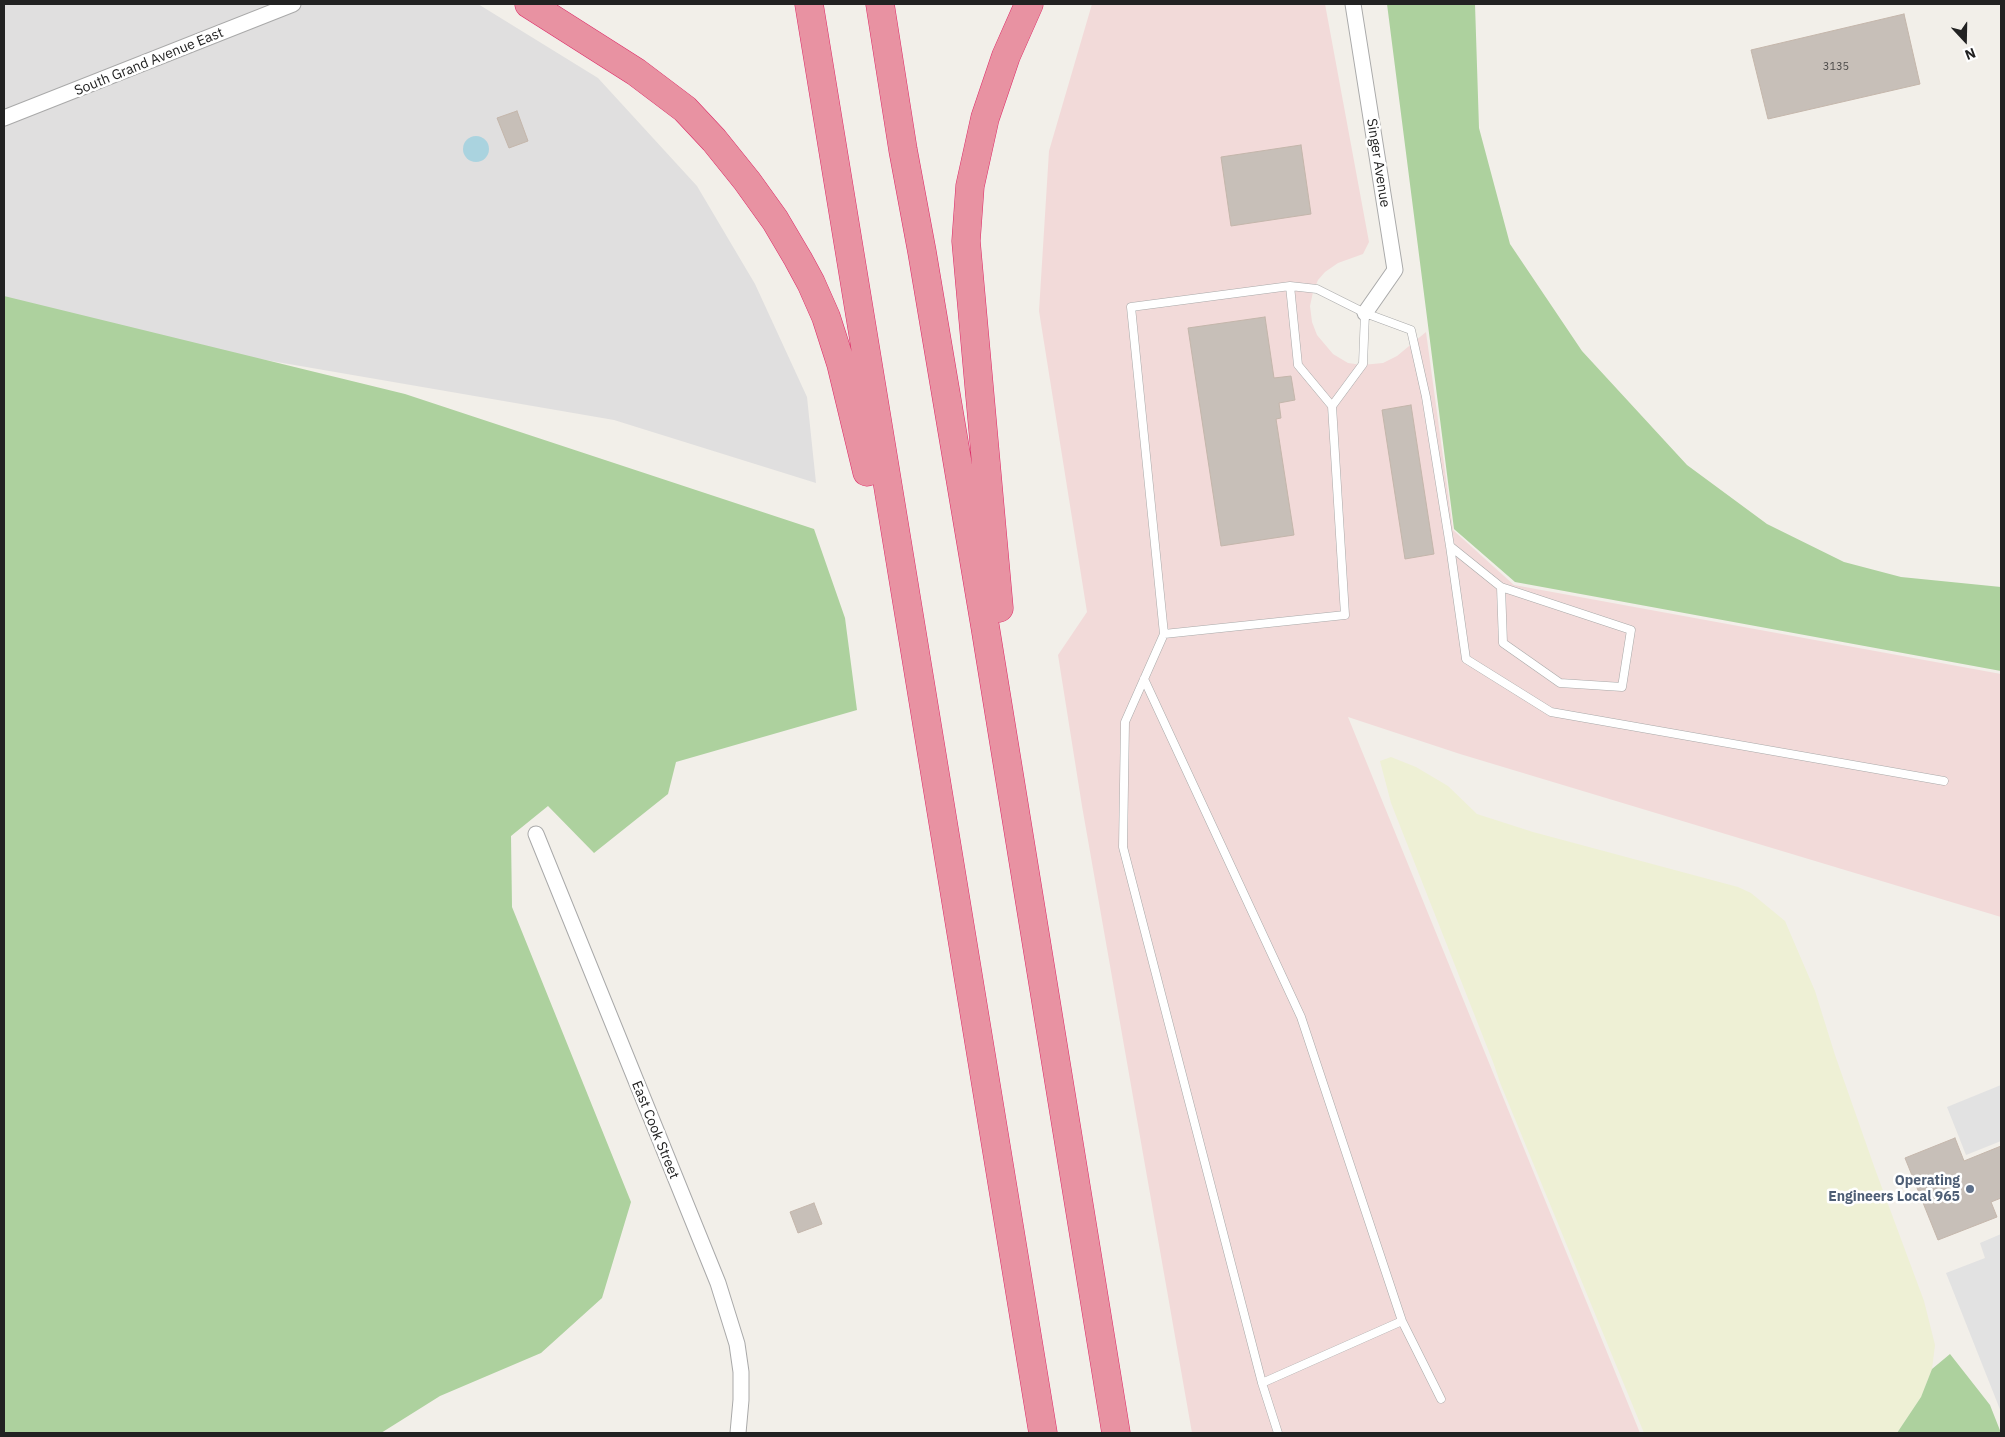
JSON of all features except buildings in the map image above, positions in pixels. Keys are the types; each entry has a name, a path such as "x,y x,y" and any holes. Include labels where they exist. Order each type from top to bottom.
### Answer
{"highway":[{"path":"529,4 636,72 685,109 714,140 747,181 775,220 812,283 842,364 858,430 882,549 923,698"},
{"path":"808,4 1043,1433"},
{"path":"880,4 1116,1433"},
{"path":"1022,858 976,372 966,241 970,186 986,118 1006,56 1029,4"}],"street":[{"name":"South Grand Avenue East","path":"4,118 293,4"},
{"name":"Singer Avenue","path":"1353,4 1395,270 1364,313"},
{"name":"East Cook Street","path":"536,834 718,1284 737,1344 741,1372 738,1433"}],"lane":[{"path":"1164,634 1346,615 1332,406 1298,365 1290,286"},
{"path":"1278,1433 1262,1384 1122,847 1125,722 1164,634 1131,307 1290,286 1318,288 1364,313 1411,330 1426,397 1466,659 1551,712 1944,781"},
{"path":"1332,406 1363,364 1364,313"},
{"path":"1450,546 1501,587 1631,630 1622,687 1560,683 1503,642 1501,587"},
{"path":"1144,678 1301,1017 1402,1321 1441,1399"},
{"path":"1262,1384 1402,1321"}],"shaded area":[{"path":"4,4 478,4 598,78 697,186 755,284 807,397 816,483 614,420 4,315"},
{"path":"1092,4 1325,4 1369,242 1363,254 1338,263 1325,272 1318,280 1310,306 1312,322 1317,335 1333,354 1348,363 1362,365 1383,363 1397,356 1426,332 1453,530 1514,585 2001,674 2001,917 1460,754 1348,717 1640,1433 1192,1433 1082,806 1058,655 1087,612 1039,311 1049,151"},
{"path":"2001,1085 2001,1141 1966,1155 1947,1107"},
{"path":"2001,1234 2001,1412 1946,1273 1985,1258 1980,1243"}],"green space":[{"path":"1387,4 1475,4 1479,128 1510,244 1582,351 1687,465 1767,524 1844,562 1901,577 2001,587 2001,671 1515,582 1454,529"},
{"path":"4,296 405,394 814,529 845,618 857,710 676,762 668,794 594,853 548,806 511,836 512,907 631,1202 602,1298 541,1353 440,1396 381,1433 4,1433"},
{"path":"1391,757 1416,767 1448,786 1477,814 1533,832 1738,887 1751,893 1785,921 1815,991 1875,1169 1924,1301 1935,1345 1932,1369 1921,1397 1897,1433 1644,1433 1501,1085 1391,803 1380,761"},
{"path":"1950,1354 1990,1405 2001,1433 1897,1433 1921,1397 1932,1369"}],"water":[{"path":"476,136 485,140 489,149 485,158 476,162 467,158 463,149 467,140"}],"place":[{"name":"Operating Engineers Local 965","path":"1970,1189"}]}
